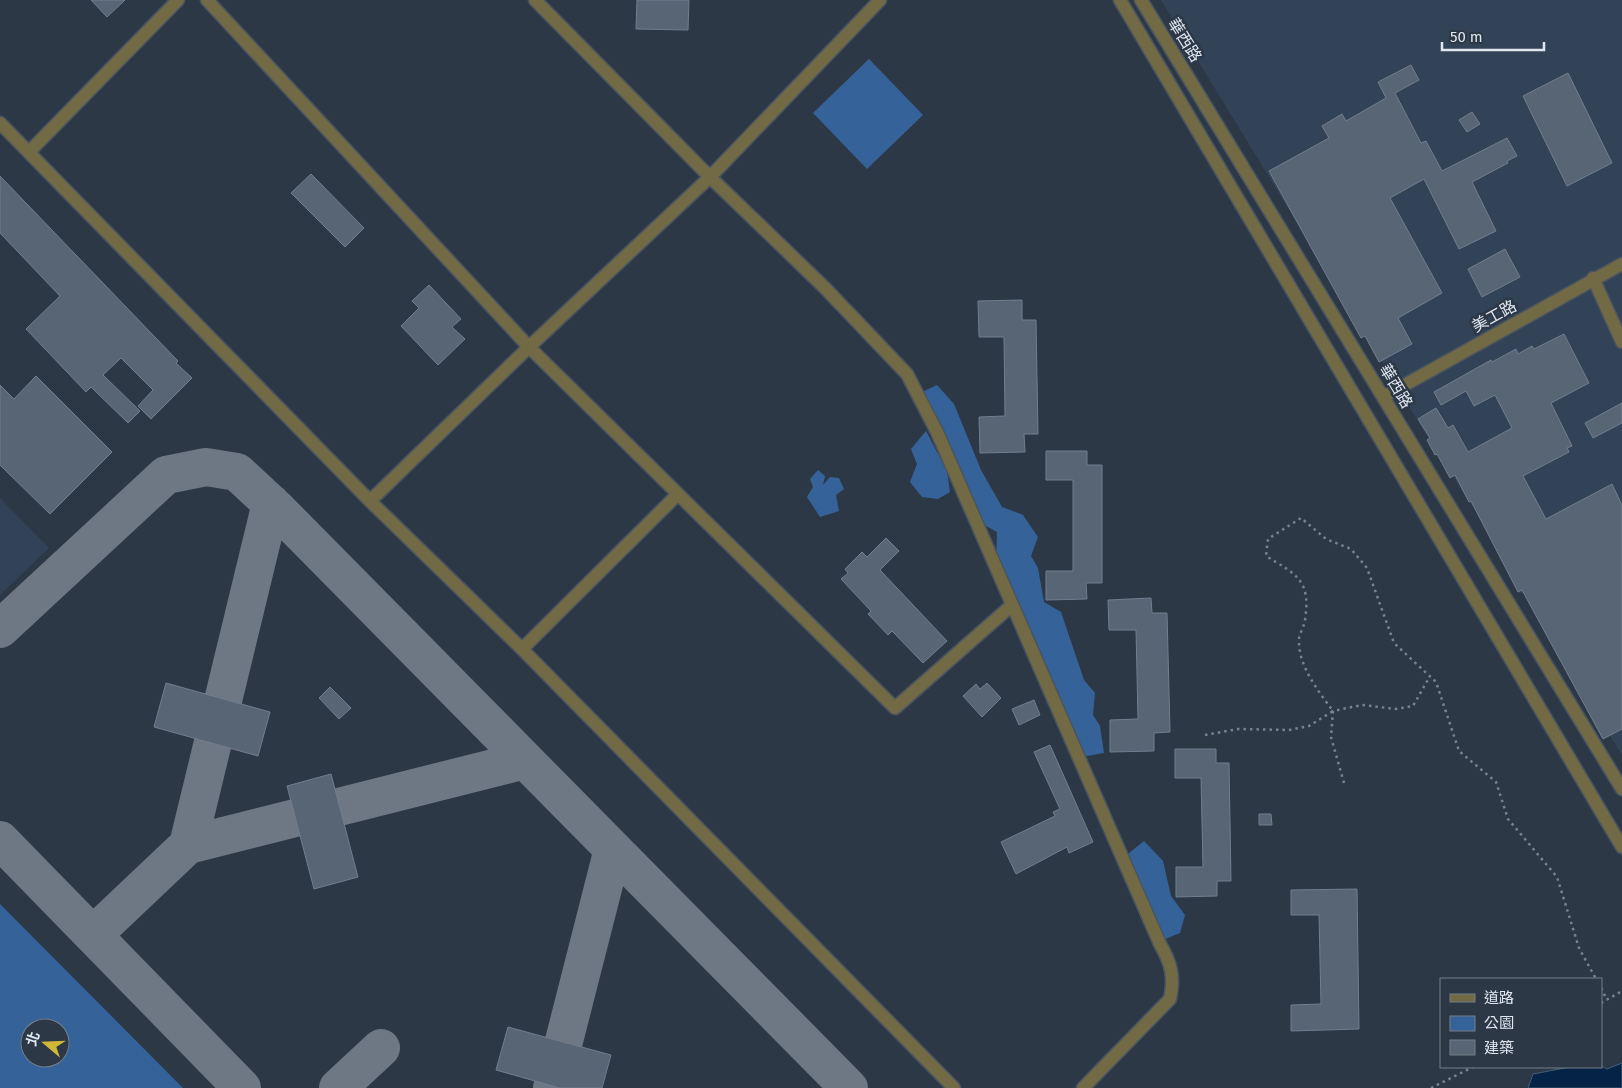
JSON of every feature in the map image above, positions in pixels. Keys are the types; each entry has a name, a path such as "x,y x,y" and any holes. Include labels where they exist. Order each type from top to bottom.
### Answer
{"street":[{"path":"29,152 178,0"},
{"path":"207,0 530,347 895,708 1012,605"},
{"path":"534,0 710,177 826,288 907,374 937,432 1170,962 1173,978 1170,999 1083,1088"},
{"path":"370,501 710,177 880,0"},
{"path":"1120,0 1622,847"},
{"name":"華西路","path":"1141,0 1622,789"},
{"path":"2,128 29,152 370,501 522,649 954,1088"},
{"name":"美工路","path":"1383,397 1622,264"},
{"path":"1594,278 1622,342"},
{"path":"522,649 678,494"}],"path":[{"path":"1344,783 1331,737 1333,710 1304,664 1298,642 1305,622 1306,589 1294,573 1266,556 1268,539 1301,518 1326,539 1351,549 1367,568 1394,643 1436,682 1459,751 1496,782 1508,819 1556,877 1578,948 1595,978"},
{"path":"1205,735 1238,729 1289,730 1310,726 1333,710 1362,704 1396,709 1413,706 1430,676"},
{"path":"1602,990 1607,1000"},
{"path":"1602,1002 1622,991"},
{"path":"1431,1088 1471,1068"}],"shaded area":[{"path":"1161,0 1622,0 1622,755 1524,594 1518,592 1479,516 1438,454"},
{"path":"0,498 49,548 0,595"},
{"path":"1622,1063 1622,1088 1528,1088 1533,1074 1568,1068 1602,1067 1607,1069"}],"green space":[{"path":"869,59 923,115 867,169 813,113"},
{"path":"937,385 954,404 981,470 1002,507 1023,515 1038,537 1031,556 1038,568 1044,602 1061,612 1084,680 1095,693 1093,715 1100,726 1104,753 1081,757 996,567 997,532 977,521 922,392"},
{"path":"926,431 947,471 950,492 938,499 922,497 910,482 917,464 911,449"},
{"path":"818,470 825,476 823,485 830,477 839,478 844,489 836,495 839,511 820,517 807,497 813,487 810,479"},
{"path":"1144,841 1163,861 1171,896 1185,915 1180,933 1163,940 1152,937 1142,922 1148,899 1142,898 1123,858"},
{"path":"0,904 183,1088 0,1088"}],"building":[{"path":"91,0 125,0 107,17"},
{"path":"637,0 689,0 688,30 636,29"},
{"path":"1411,65 1419,80 1395,93 1421,143 1426,141 1442,171 1507,138 1517,156 1507,161 1508,163 1472,182 1496,231 1459,249 1424,179 1390,198 1442,293 1398,318 1412,344 1379,362 1365,336 1361,338 1269,171 1329,138 1322,126 1342,114 1346,121 1386,98 1378,82"},
{"path":"1568,73 1612,163 1567,186 1523,96"},
{"path":"1472,112 1480,124 1467,132 1459,120"},
{"path":"311,174 364,228 345,247 291,193"},
{"path":"0,176 178,361 176,363 192,378 151,419 138,406 153,390 121,358 103,375 140,411 128,423 91,387 86,392 26,329 60,296 0,233"},
{"path":"1505,249 1520,277 1482,297 1468,269"},
{"path":"429,285 461,319 452,327 465,339 438,365 401,326 419,308 412,301"},
{"path":"1022,300 1022,320 1036,320 1038,434 1024,434 1025,452 980,453 979,417 1005,416 1004,337 979,337 978,301"},
{"path":"1564,334 1589,383 1551,403 1572,446 1567,448 1569,452 1523,476 1546,519 1612,484 1622,505 1622,729 1603,739 1522,590 1518,592 1471,501 1469,502 1455,475 1450,478 1437,454 1435,455 1427,440 1430,438 1418,419 1436,408 1448,428 1453,425 1468,452 1512,428 1495,395 1474,406 1466,391 1441,405 1434,392 1491,360 1492,362 1516,349 1518,354 1532,346 1534,349"},
{"path":"36,376 112,452 50,514 0,465 0,385 14,399"},
{"path":"1622,403 1622,423 1593,438 1585,423"},
{"path":"1046,451 1087,451 1087,465 1102,465 1102,583 1086,583 1087,599 1046,600 1046,571 1073,571 1073,480 1046,480"},
{"path":"886,538 899,551 880,570 947,641 923,663 892,631 888,635 868,614 871,611 841,579 848,573 845,569 862,552 867,557"},
{"path":"1151,598 1152,613 1167,613 1170,732 1154,733 1154,751 1110,752 1110,720 1138,719 1136,630 1109,630 1108,600"},
{"path":"166,683 270,712 258,756 154,727"},
{"path":"987,683 1001,698 982,717 963,696 976,684 980,689"},
{"path":"330,687 351,708 339,719 319,698"},
{"path":"1034,700 1040,715 1019,725 1012,709"},
{"path":"1050,745 1093,842 1069,853 1067,847 1016,874 1001,842 1055,816 1053,812 1060,809 1034,752"},
{"path":"1175,749 1216,749 1216,763 1229,763 1231,881 1217,881 1217,896 1176,897 1176,867 1203,867 1201,778 1175,778"},
{"path":"331,774 358,877 314,889 287,786"},
{"path":"1259,814 1271,814 1272,825 1259,825"},
{"path":"1357,889 1359,1029 1291,1031 1291,1005 1321,1004 1319,915 1291,915 1291,890"},
{"path":"508,1027 611,1055 602,1088 560,1088 496,1070"}],"taxiway":[{"path":"0,629 166,475 206,467 237,472 279,511 849,1088"},
{"path":"271,503 188,845 525,760"},
{"path":"0,840 242,1088"},
{"path":"93,935 188,845"},
{"path":"552,1088 613,849"},
{"path":"338,1088 381,1048"}]}
